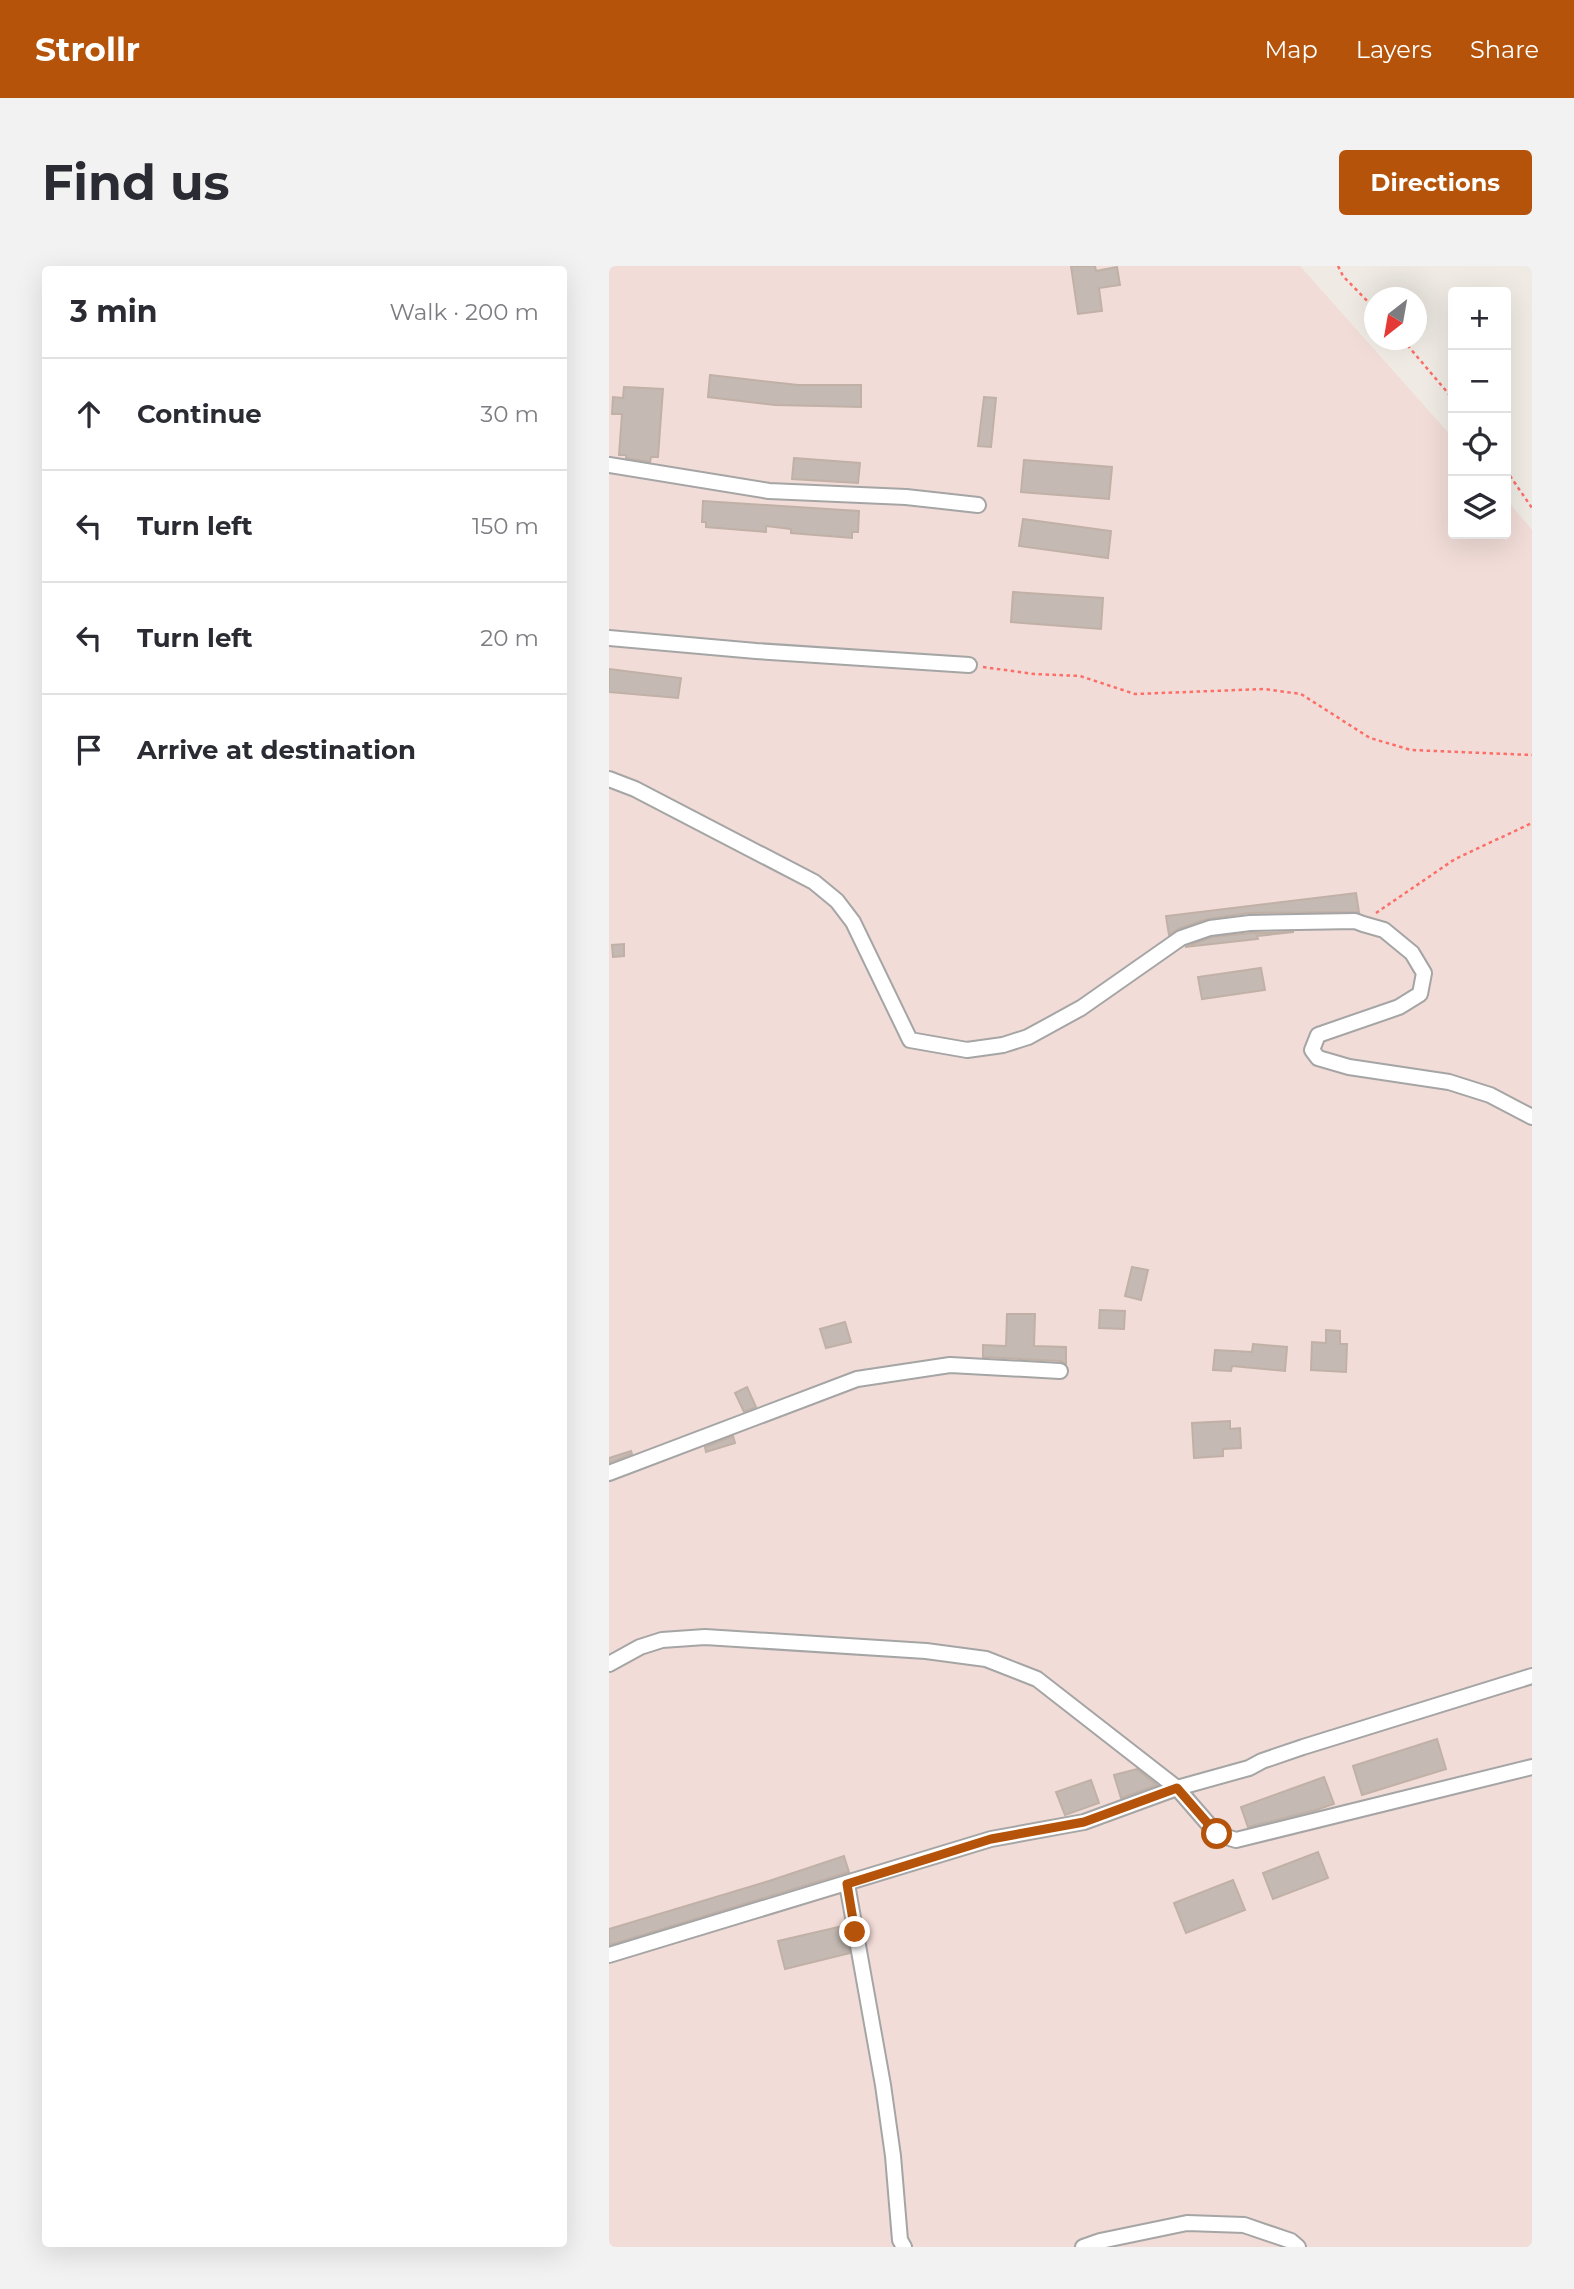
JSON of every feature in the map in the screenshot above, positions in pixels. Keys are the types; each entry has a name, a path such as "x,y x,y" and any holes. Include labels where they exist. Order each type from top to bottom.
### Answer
{"street":[{"path":"609,465 769,491 905,497 978,505"},
{"path":"609,638 969,665"},
{"path":"609,779 635,789 814,882 837,901 853,922 910,1040 967,1050 1003,1045 1028,1037 1081,1008 1181,938 1210,928 1250,923 1355,921 1384,930 1412,953 1424,973 1420,993 1399,1007 1318,1035 1312,1050 1318,1058 1349,1068 1449,1082 1490,1095 1532,1117"},
{"path":"609,1473 857,1379 950,1365 1060,1371"},
{"path":"609,1664 640,1647 663,1640 705,1637 926,1651 986,1659 1037,1679 1177,1788 1217,1834 1236,1840 1532,1767"},
{"path":"609,1955 991,1839 1084,1822 1177,1788 1249,1768 1303,1747 1532,1676"},
{"path":"847,1884 883,2085 894,2156 900,2240 904,2247"},
{"path":"1083,2247 1187,2223 1244,2225 1291,2241 1298,2247"}],"path":[{"path":"1338,266 1343,276 1364,298"},
{"path":"1411,350 1448,393"},
{"path":"1510,476 1532,508"},
{"path":"969,665 1034,674 1080,676 1135,694 1264,689 1301,694 1370,738 1411,750 1532,755"},
{"path":"1363,923 1455,859 1532,823"}],"shaded area":[{"path":"609,266 1300,266 1364,338 1364,350 1375,350 1448,432 1448,539 1511,539 1511,505 1532,530 1532,2247 609,2247"}],"building":[{"path":"1071,266 1095,266 1096,271 1117,267 1120,285 1099,288 1102,311 1078,314"},
{"path":"710,375 798,385 861,385 861,407 775,405 708,397"},
{"path":"624,387 663,389 658,457 651,457 650,462 619,455 622,414 612,414 613,397 623,398"},
{"path":"984,397 996,398 991,447 978,446"},
{"path":"794,458 860,463 858,483 792,479"},
{"path":"1024,460 1112,467 1109,499 1021,492"},
{"path":"703,501 859,511 858,532 852,532 852,538 791,533 791,529 766,526 766,532 706,527 706,522 702,522"},
{"path":"1023,519 1111,531 1108,558 1019,546"},
{"path":"1013,592 1103,598 1101,629 1011,622"},
{"path":"609,669 681,678 678,698 609,692"},
{"path":"1356,893 1359,912 1249,913 1207,919 1169,935 1166,916"},
{"path":"1294,932 1257,936 1258,939 1185,947 1212,937"},
{"path":"624,944 624,956 613,957 612,945"},
{"path":"1261,968 1265,990 1202,999 1198,977"},
{"path":"1132,1267 1148,1270 1141,1300 1125,1296"},
{"path":"1100,1310 1125,1311 1124,1329 1099,1328"},
{"path":"1007,1314 1035,1314 1034,1346 1066,1347 1066,1364 1061,1361 983,1357 983,1345 1006,1346"},
{"path":"845,1322 851,1342 826,1348 820,1329"},
{"path":"1326,1330 1340,1331 1340,1344 1347,1344 1346,1372 1311,1370 1312,1342 1326,1343"},
{"path":"1253,1344 1287,1347 1285,1371 1232,1366 1231,1371 1213,1370 1215,1350 1252,1352"},
{"path":"747,1387 756,1407 744,1412 735,1393"},
{"path":"1230,1421 1230,1429 1240,1428 1241,1448 1223,1449 1223,1456 1194,1458 1192,1423"},
{"path":"733,1436 735,1443 706,1452 705,1447"},
{"path":"631,1451 632,1454 609,1463 609,1458"},
{"path":"1437,1739 1446,1769 1362,1795 1353,1766"},
{"path":"1137,1769 1157,1785 1121,1798 1114,1775"},
{"path":"1324,1777 1334,1804 1248,1827 1241,1807"},
{"path":"1091,1780 1099,1803 1065,1815 1056,1792"},
{"path":"1318,1852 1328,1878 1273,1899 1263,1873"},
{"path":"844,1856 849,1872 609,1945 609,1929"},
{"path":"1233,1880 1245,1910 1186,1933 1174,1903"},
{"path":"843,1926 850,1953 785,1969 778,1941"}],"route":[{"path":"855,1932 847,1884 991,1839 1084,1822 1177,1788 1217,1834"}]}
